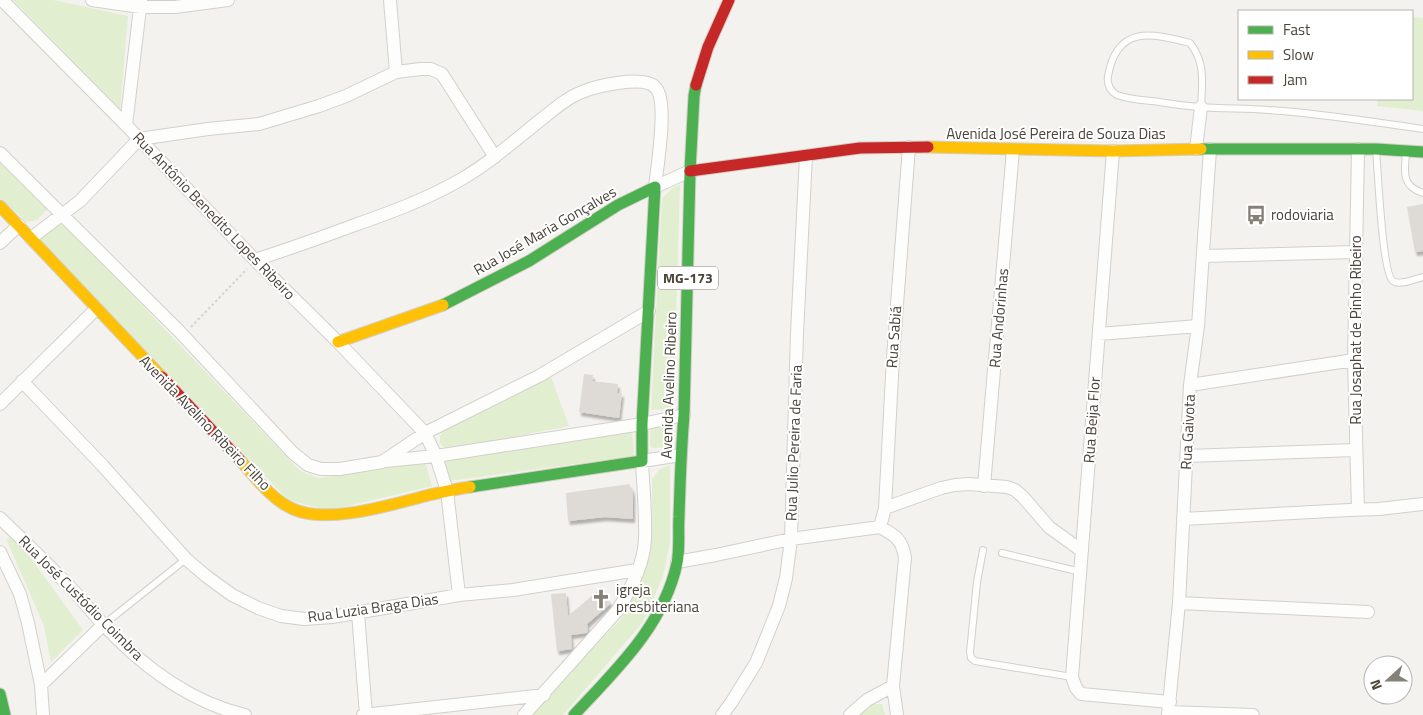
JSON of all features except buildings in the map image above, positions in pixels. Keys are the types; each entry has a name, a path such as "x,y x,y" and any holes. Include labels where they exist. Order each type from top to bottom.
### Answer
{"main road":[{"name":"Avenida Avelino Ribeiro","path":"574,715 626,659 648,629 666,597 677,562 684,415 690,171 694,96 697,79 708,47 729,0"},
{"name":"Avenida José Pereira de Souza Dias","path":"690,171 860,148 909,147 1113,151 1376,149 1423,152"},
{"path":"642,461 642,424 655,187"},
{"name":"Rua José Maria Gonçalves","path":"338,342 435,309 465,295 529,261 618,205 655,187"},
{"name":"Avenida Avelino Ribeiro Filho","path":"0,206 237,456 262,485 294,510 309,514 326,515 353,513 447,491 642,461"},
{"path":"0,694 5,715"}],"street":[{"name":"Rua Antônio Benedito Lopes Ribeiro","path":"2,0 338,342 425,434 436,456 447,491 459,595"},
{"path":"92,0 175,7 228,0"},
{"path":"390,0 396,72"},
{"path":"126,125 141,4"},
{"path":"31,238 80,201 139,139 259,124 346,96 396,72 431,69 442,74 495,157"},
{"path":"256,260 394,212 430,196 461,180 495,157 564,101 580,92 619,82 649,83 657,89 661,97 663,111 655,187"},
{"path":"1196,149 1201,107"},
{"name":"Rua Sabiá","path":"880,527 884,508 909,147"},
{"name":"Rua Gaivota","path":"1169,710 1179,603 1190,385 1198,326 1210,149"},
{"name":"Rua Josaphat de Pinho Ribeiro","path":"1358,149 1354,360 1358,510"},
{"name":"Rua Andorinhas","path":"984,486 1013,150"},
{"name":"Rua Beija Flor","path":"1074,683 1082,551 1113,151"},
{"path":"0,153 182,335 293,453 308,465 321,469 340,469 642,424 684,415"},
{"name":"Rua Julio Pereira de Faria","path":"722,715 756,663 779,606 786,578 791,539 806,156"},
{"path":"655,187 690,171"},
{"path":"0,243 19,225"},
{"path":"1203,256 1356,252"},
{"path":"0,404 96,309"},
{"path":"382,462 425,434 539,376 649,310"},
{"path":"1098,334 1198,326"},
{"path":"1190,385 1354,360"},
{"name":"Rua Luzia Braga Dias","path":"22,381 103,466 186,559 232,595 258,608 281,616 304,619 332,617 459,595 513,590 637,570"},
{"path":"1187,456 1356,450"},
{"path":"524,715 544,695 617,611 628,594 642,560 645,540 642,461 681,454"},
{"path":"884,508 942,488 969,484 1007,487 1015,490 1049,526 1082,551"},
{"path":"1183,519 1379,509 1423,504"},
{"name":"Rua José Custódio Coimbra","path":"0,518 63,579 103,625 131,652 165,678 198,698 231,712 245,715"},
{"path":"677,562 791,539 880,527 897,537 903,547 905,558 893,686 897,715"},
{"path":"0,552 20,594 28,623 45,713"},
{"path":"1179,603 1368,612"},
{"path":"358,613 365,715 544,695"},
{"path":"41,685 103,625"},
{"path":"1074,683 1081,694 1169,710 1253,715"},
{"path":"850,715 867,700 893,686"}],"lane":[{"path":"1201,107 1203,74 1196,51 1190,43 1148,35 1134,37 1124,42 1117,51 1110,68 1109,88 1116,94 1132,99 1201,107 1289,111 1423,129"},
{"path":"1376,149 1384,245 1389,276 1396,283 1423,277"},
{"path":"1406,150 1404,174 1413,190 1423,193"},
{"path":"983,550 977,582 971,658 975,661 1074,683"},
{"path":"1002,553 1081,572"},
{"path":"103,625 186,559"}],"path":[{"path":"182,335 256,260"}],"green space":[{"path":"13,0 53,0 128,16 120,109"},
{"path":"1413,17 1423,18 1423,111 1377,106 1378,100 1413,100"},
{"path":"0,158 49,208 37,220 27,222 0,198"},
{"path":"680,185 673,409 651,410 662,198 673,188"},
{"path":"61,220 297,468 304,473 319,478 425,462 432,486 326,510 288,500 40,239"},
{"path":"551,377 569,426 451,449 445,448 440,443 440,436 444,430"},
{"path":"674,423 673,447 652,448 650,446 650,430"},
{"path":"632,430 634,456 449,481 442,460"},
{"path":"670,465 670,542 663,576 643,622 563,715 529,715 621,619 627,610 641,582 648,562 652,525 652,479 660,469"},
{"path":"12,537 30,557 83,630 51,662 44,626 7,541 8,538"},
{"path":"868,704 882,704 885,715 860,715"}],"traffic: fast":[{"path":"574,715 621,664 650,627 671,586 677,563 684,415 690,171 696,85"},
{"path":"1201,149 1376,149 1423,152"},
{"path":"443,305 529,261 618,205 655,187 642,424 642,461 470,487"},
{"path":"0,694 5,715"}],"traffic: slow":[{"path":"928,147 1113,151 1201,149"},
{"path":"0,206 162,377"},
{"path":"338,342 443,305"},
{"path":"240,460 264,488 285,505 307,513 324,515 379,508 470,487"}],"traffic: jam":[{"path":"696,85 708,47 729,0"},
{"path":"690,171 860,148 928,147"},
{"path":"162,377 240,460"}],"place":[{"name":"rodoviaria","path":"1256,215"},
{"name":"igreja presbiteriana","path":"601,599"}]}
